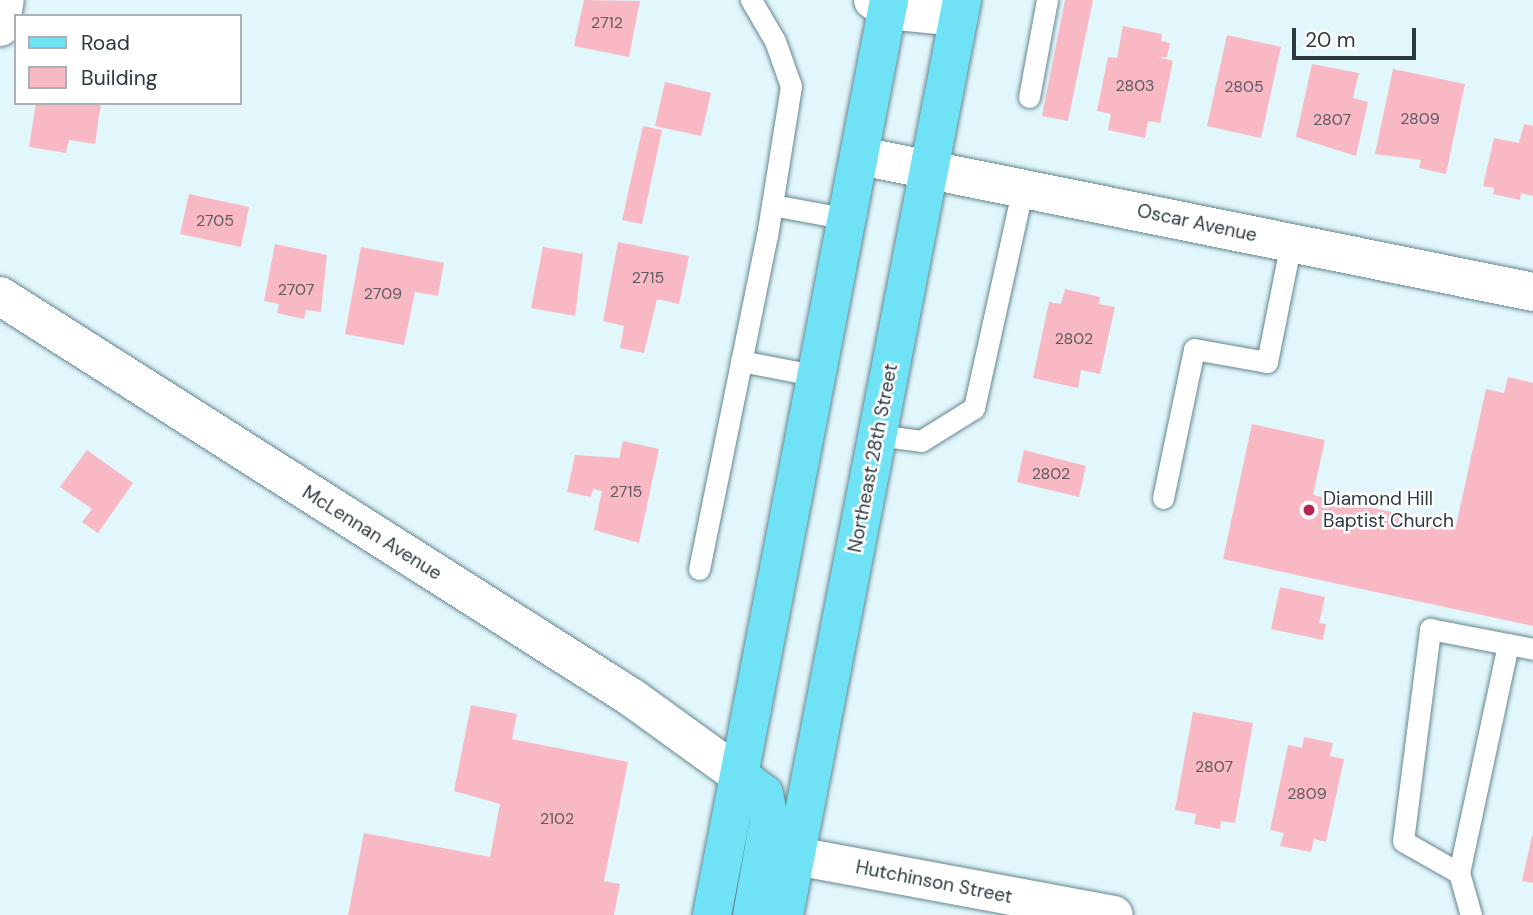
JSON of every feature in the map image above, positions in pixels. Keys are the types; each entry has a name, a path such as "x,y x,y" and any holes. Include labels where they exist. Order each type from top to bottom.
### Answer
{"main road":[{"path":"712,915 861,156 883,3"},
{"name":"Northeast 28th Street","path":"785,915 961,8"},
{"path":"740,776 764,794 769,820 751,915"}],"street":[{"path":"0,27 5,0"},
{"path":"883,3 961,8"},
{"name":"Oscar Avenue","path":"861,156 1533,292"},
{"name":"McLennan Avenue","path":"0,296 631,697 740,776"},
{"name":"Hutchinson Street","path":"796,856 1114,915"}],"lane":[{"path":"699,569 772,205 791,86 775,41 751,0"},
{"path":"1030,97 1047,0"},
{"path":"878,435 921,442 974,408 1023,187"},
{"path":"772,205 849,219"},
{"path":"1163,498 1194,349 1267,362 1291,242"},
{"path":"741,361 818,376"},
{"path":"1459,873 1403,841 1430,629 1533,649"},
{"path":"1471,915 1459,873 1508,644"}],"building":[{"path":"584,0 640,1 629,57 574,46"},
{"path":"1065,0 1093,0 1068,121 1042,116"},
{"path":"1123,26 1162,34 1161,41 1170,43 1167,57 1158,57 1173,61 1160,123 1148,121 1145,138 1108,130 1111,114 1097,111 1108,57 1117,58"},
{"path":"1227,35 1281,47 1261,138 1207,126"},
{"path":"1312,64 1359,73 1353,98 1368,102 1356,156 1296,137"},
{"path":"1393,69 1465,84 1446,174 1419,168 1421,160 1375,154"},
{"path":"665,82 711,93 701,136 655,126"},
{"path":"36,105 101,105 95,144 69,140 66,153 29,147"},
{"path":"1524,124 1533,126 1533,196 1521,193 1520,200 1493,194 1494,188 1483,186 1494,138 1519,143"},
{"path":"643,126 662,130 642,224 622,220"},
{"path":"189,194 249,207 241,247 180,234"},
{"path":"618,242 689,256 679,304 657,299 644,353 620,348 624,326 603,321"},
{"path":"275,244 327,255 321,312 306,310 304,319 277,313 279,304 264,301"},
{"path":"361,247 444,263 438,296 415,292 404,345 345,334"},
{"path":"543,247 583,254 575,316 531,308"},
{"path":"1065,289 1100,297 1099,304 1115,307 1100,374 1081,370 1078,388 1033,378 1049,302 1061,304"},
{"name":"Diamond Hill Baptist Church","path":"1508,377 1533,383 1533,626 1223,559 1252,424 1325,440 1313,495 1456,526 1486,389 1504,393"},
{"path":"623,441 659,449 639,543 594,530 602,491 593,489 591,497 567,492 575,455 619,458"},
{"path":"87,450 133,483 98,533 82,522 92,509 60,487"},
{"path":"1024,450 1086,466 1079,497 1017,482"},
{"path":"1280,587 1325,597 1319,623 1326,624 1323,640 1271,629"},
{"path":"471,705 517,714 512,739 628,762 604,881 620,884 614,915 348,915 364,833 490,857 500,804 454,791"},
{"path":"1193,712 1253,723 1235,823 1221,821 1220,829 1194,824 1196,814 1175,810"},
{"path":"1304,737 1333,743 1330,756 1344,759 1326,842 1314,839 1311,852 1280,846 1284,833 1270,830 1288,745 1302,748"},
{"path":"1533,836 1533,883 1522,881"}],"place":[{"name":"Diamond Hill Baptist Church","path":"1309,510"}]}
